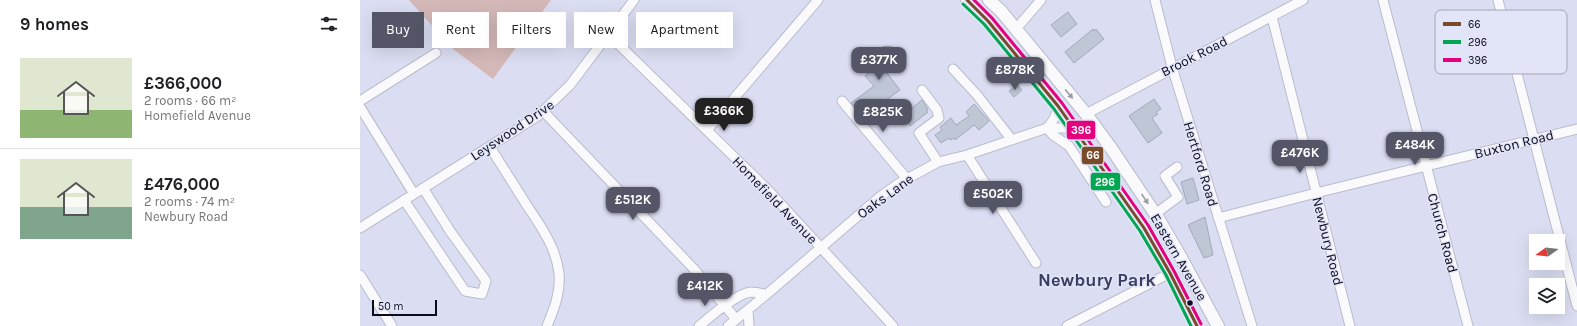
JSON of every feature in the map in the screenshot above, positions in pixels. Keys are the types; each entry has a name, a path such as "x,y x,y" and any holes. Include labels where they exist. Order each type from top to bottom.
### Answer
{"highway":[{"name":"Eastern Avenue","path":"967,0 988,21 1058,106 1144,228 1170,273 1197,326"},
{"name":"Eastern Avenue","path":"989,0 1000,11 1086,114 1111,148 1155,214 1179,254 1218,326"}],"street":[{"name":"Leyswood Drive","path":"625,12 634,0"},
{"path":"707,130 818,0"},
{"path":"1015,30 1041,0"},
{"name":"Hertford Road","path":"1155,0 1172,67 1252,326"},
{"name":"Brook Road","path":"1086,114 1172,67 1303,0"},
{"name":"Church Road","path":"1383,0 1468,326"},
{"name":"Newbury Road","path":"1272,17 1350,326"},
{"name":"Leyswood Drive","path":"360,228 490,147 543,111 570,85 599,48"},
{"name":"Homefield Avenue","path":"622,48 767,189 893,326"},
{"path":"360,101 436,53"},
{"path":"953,69 1012,140"},
{"path":"1519,74 1577,306"},
{"path":"922,90 937,110 939,118 919,133 938,162"},
{"path":"842,101 907,179"},
{"path":"1058,106 1053,122 1047,128 1053,135 1069,146 1106,202"},
{"path":"360,107 414,194"},
{"path":"543,111 693,268 736,319"},
{"name":"Oaks Lane","path":"728,326 881,196 907,179 938,162 967,155 1047,128 1073,128"},
{"name":"Buxton Road","path":"1218,218 1577,129"},
{"path":"490,147 548,238 556,259 559,273 559,289 555,306 547,326"},
{"path":"967,155 1036,263"},
{"path":"1155,214 1178,197 1165,176 1177,167"},
{"path":"404,200 465,291 482,294 486,281 450,230 423,188"},
{"path":"1067,326 1170,273"},
{"path":"360,275 392,326"},
{"path":"699,326 725,305 746,293 752,292 767,294"},
{"path":"748,310 749,326"}],"shaded area":[{"path":"409,0 551,0 542,12 497,12 497,48 516,48 493,79 452,48 489,48 489,12 432,12 432,26 424,17 424,12 420,12"}],"building":[{"path":"1068,12 1077,24 1061,37 1051,25"},
{"path":"1093,29 1094,31 1096,29 1104,39 1074,63 1065,52"},
{"path":"888,46 895,48 900,55 900,62 897,68 887,73 900,90 863,117 851,103 874,86 865,76 876,64 874,60 876,53 882,47"},
{"path":"1017,85 1022,90 1014,97 1009,91"},
{"path":"1154,99 1161,109 1156,112 1158,114 1152,118 1162,133 1148,143 1129,116"},
{"path":"922,100 928,109 926,110 928,112 910,126 902,116"},
{"path":"974,104 989,121 979,130 974,125 955,140 954,138 950,140 949,138 941,143 935,135 942,130 940,127 951,118 956,125 969,116 966,112"},
{"path":"1193,178 1199,200 1187,204 1181,182"},
{"path":"1205,217 1213,255 1204,258 1188,225"}],"transit line":[{"name":"66","path":"967,0 988,21 1058,106 1144,228 1170,273 1197,326"},
{"name":"396","path":"974,0 992,18 1062,103 1148,225 1174,271 1201,324"},
{"name":"296","path":"963,4 984,24 1054,109 1140,231 1166,275 1191,326"}],"district":[{"name":"Newbury Park","path":"1097,280"}]}
